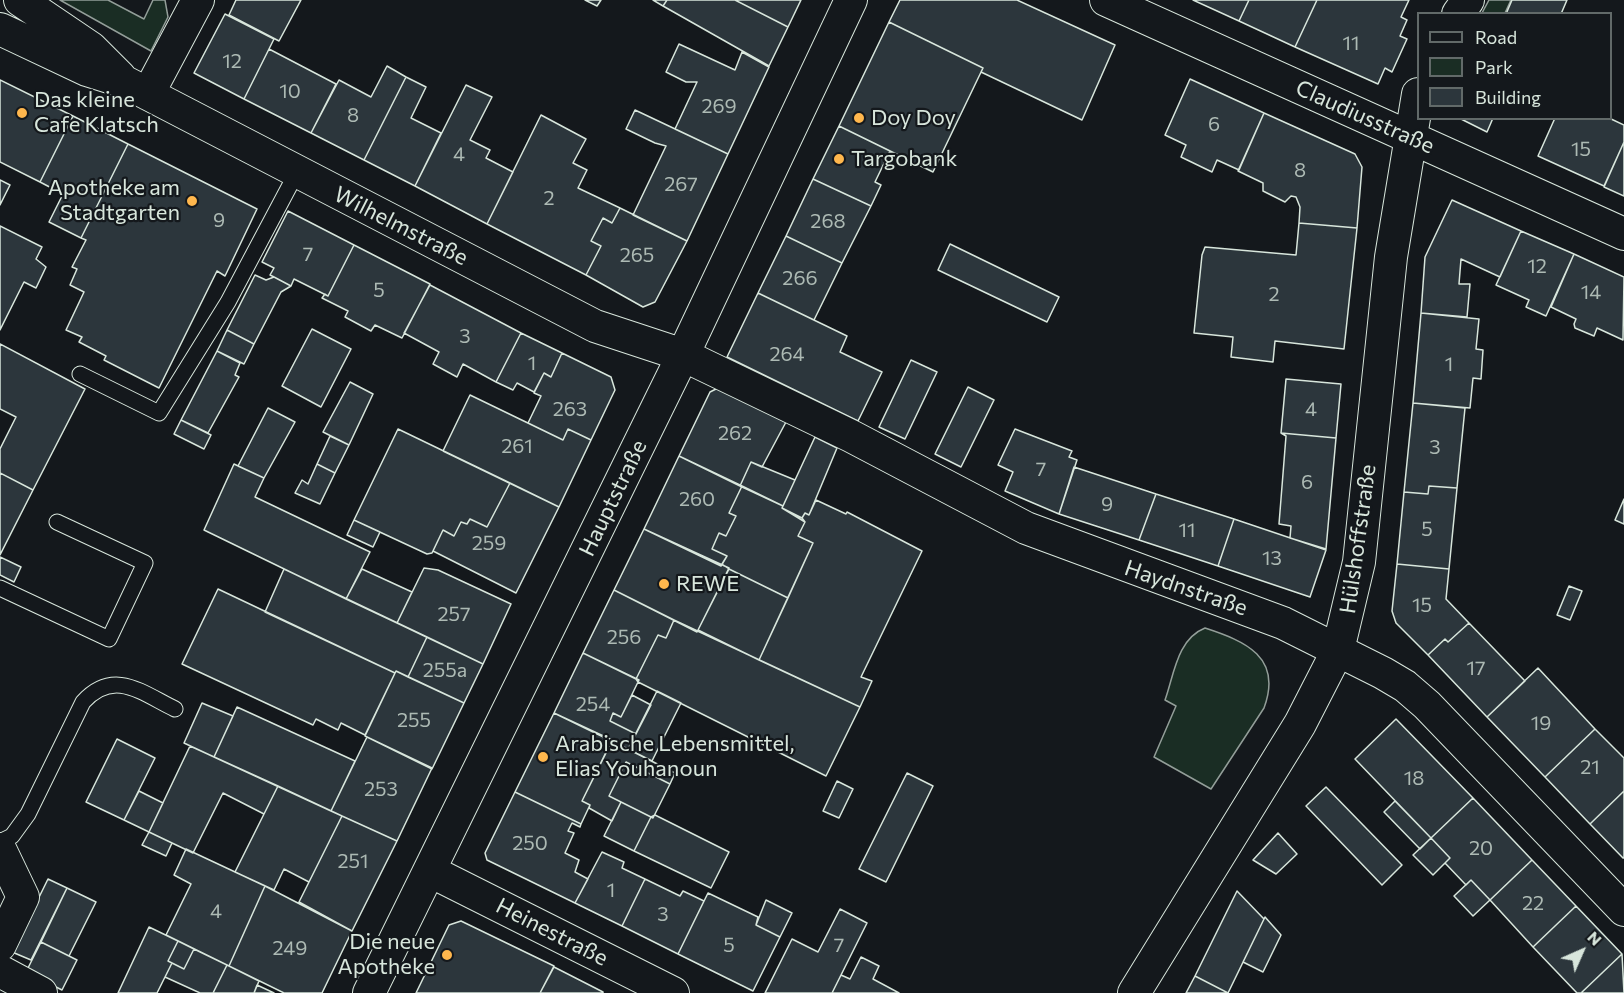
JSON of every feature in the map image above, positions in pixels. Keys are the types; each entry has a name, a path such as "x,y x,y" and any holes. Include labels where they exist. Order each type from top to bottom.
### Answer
{"street":[{"name":"Wilhelmstraße","path":"20,0 91,48 136,88"},
{"path":"136,88 198,0"},
{"name":"Hauptstraße","path":"369,993 683,355 851,0"},
{"name":"Claudiusstraße","path":"1106,0 1624,234"},
{"name":"Wilhelmstraße","path":"0,29 87,70 136,88 595,326 683,355"},
{"name":"Hülshoffstraße","path":"1134,993 1300,724 1338,650 1353,599 1359,562 1391,257 1417,105"},
{"name":"Haydnstraße","path":"683,355 752,387 1026,528 1256,612 1338,650 1405,686 1624,910"},
{"path":"0,849 23,897 0,945"},
{"name":"Heinestraße","path":"430,871 673,993"},
{"path":"0,971 41,993"}],"lane":[{"path":"80,374 159,413 228,302 297,172"},
{"path":"0,588 109,639 145,563 57,522"},
{"path":"0,842 12,836 28,814 83,702 94,690 109,683 125,685 175,709"}],"green space":[{"path":"60,0 108,0 144,19 153,0 165,0 168,17 151,51"},
{"path":"1489,0 1511,0 1505,12 1483,12"},
{"path":"1205,628 1234,639 1257,654 1268,676 1269,690 1264,708 1211,789 1154,757 1176,706 1165,700 1178,659 1188,640"}],"building":[{"path":"236,0 301,0 279,41 229,15"},
{"path":"585,0 601,0 597,6"},
{"path":"653,0 667,0 663,6"},
{"path":"667,0 735,0 788,27 769,66 663,6"},
{"path":"735,0 801,0 788,27"},
{"path":"900,0 1017,0 1115,45 1082,120 981,72 983,68 889,22"},
{"path":"1193,0 1249,0 1239,21"},
{"path":"1249,0 1317,0 1295,47 1239,21"},
{"path":"1317,0 1409,0 1401,17 1407,20 1400,36 1407,39 1392,72 1385,68 1378,84 1295,47"},
{"path":"1512,0 1567,0 1562,12 1507,12"},
{"path":"225,14 274,39 244,99 194,73"},
{"path":"889,22 983,68 933,172 839,126"},
{"path":"679,44 735,70 742,52 769,67 728,154 675,129 697,82 686,82 666,72"},
{"path":"269,49 336,84 311,133 244,99"},
{"path":"387,66 406,77 364,160 311,133 339,80 371,97"},
{"path":"406,77 426,87 411,118 441,133 415,186 364,160"},
{"path":"1190,79 1264,113 1239,170 1217,160 1212,172 1181,157 1186,145 1165,135"},
{"path":"0,80 73,116 40,182 0,162"},
{"path":"466,85 492,97 470,140 490,150 486,158 513,172 487,224 415,186"},
{"path":"635,110 728,154 687,241 633,215 666,146 626,129"},
{"path":"1264,113 1355,154 1362,167 1357,228 1299,223 1300,207 1296,197 1291,196 1285,202 1263,191 1263,183 1238,171"},
{"path":"541,115 586,139 573,163 587,170 578,188 620,208 612,223 603,218 591,241 601,246 586,275 487,224"},
{"path":"73,116 128,144 81,238 49,222 63,194 40,182"},
{"path":"1612,119 1624,125 1624,142 1604,186 1538,156 1554,120"},
{"path":"1463,120 1492,120 1487,132"},
{"path":"839,126 890,151 875,182 881,185 871,206 813,179"},
{"path":"1624,142 1624,196 1604,187"},
{"path":"128,144 257,209 225,276 217,271 159,388 104,360 106,356 79,342 82,337 66,330 84,292 70,285 77,269 72,267 86,240 81,238"},
{"path":"813,179 871,206 842,263 786,236"},
{"path":"0,180 10,185 0,205"},
{"path":"1452,200 1521,231 1500,277 1461,259 1459,284 1470,284 1467,317 1421,313 1425,257"},
{"path":"620,208 687,241 655,302 643,307 586,275 601,246 591,241 603,218 612,223"},
{"path":"288,211 354,245 328,296 294,279 291,286 270,275 274,268 262,262"},
{"path":"1299,223 1357,228 1344,349 1275,341 1273,362 1231,357 1233,337 1194,333 1202,255 1205,247 1296,255"},
{"path":"0,226 42,247 36,259 46,267 36,288 24,282 0,330"},
{"path":"1521,231 1574,254 1546,316 1526,307 1529,300 1496,285"},
{"path":"786,236 842,263 814,320 758,293"},
{"path":"950,244 1059,297 1047,322 938,270"},
{"path":"354,245 430,284 402,338 375,325 371,331 345,317 348,311 322,298 325,294 328,296"},
{"path":"1574,254 1624,277 1623,340 1597,328 1594,336 1575,328 1576,319 1551,307"},
{"path":"255,275 266,280 274,277 291,286 281,292 254,344 227,330"},
{"path":"430,285 521,333 496,382 463,364 457,377 433,364 439,352 404,333"},
{"path":"758,293 847,336 840,352 882,372 858,421 727,357"},
{"path":"1421,313 1479,319 1476,349 1483,350 1481,379 1473,378 1470,408 1413,403"},
{"path":"312,329 351,349 321,407 282,386"},
{"path":"227,330 254,344 244,364 217,351"},
{"path":"521,333 562,353 551,377 544,373 534,392 517,383 513,390 496,382"},
{"path":"0,344 85,389 33,490 0,473 0,449 16,417 0,409"},
{"path":"217,351 240,363 235,375 239,377 208,433 181,420"},
{"path":"562,353 611,377 615,390 591,440 568,429 563,440 528,423 541,396 534,393 544,373 551,377"},
{"path":"911,360 937,372 905,439 879,427"},
{"path":"1286,379 1341,384 1336,438 1281,433"},
{"path":"350,382 373,394 349,445 323,432"},
{"path":"968,387 994,400 961,467 935,454"},
{"path":"718,388 786,422 762,467 751,462 740,486 679,456 710,392"},
{"path":"470,395 563,440 568,429 591,440 559,507 443,451"},
{"path":"1413,403 1465,408 1457,488 1429,486 1428,494 1404,492"},
{"path":"268,408 295,422 264,478 238,466"},
{"path":"181,420 211,435 204,449 174,434"},
{"path":"398,429 510,483 487,527 470,519 467,524 461,522 454,536 443,530 432,553 427,554 354,520"},
{"path":"1015,429 1072,451 1069,457 1077,460 1059,514 1005,491 1013,472 998,465"},
{"path":"1281,433 1336,438 1326,549 1290,538 1291,526 1279,524 1286,436"},
{"path":"330,436 349,445 335,473 317,464"},
{"path":"815,437 837,448 809,515 805,513 802,518 782,508"},
{"path":"679,456 742,486 729,513 736,516 726,536 719,533 712,549 727,556 721,566 644,529"},
{"path":"751,462 795,480 783,506 740,486"},
{"path":"234,464 264,478 255,497 370,552 346,599 204,530"},
{"path":"317,464 335,473 320,504 295,493 302,480 308,484"},
{"path":"1074,467 1156,494 1139,540 1059,514"},
{"path":"0,473 33,490 0,555"},
{"path":"510,483 559,507 516,593 433,551 443,530 454,536 461,522 467,524 470,519 487,527"},
{"path":"742,486 783,506 782,508 805,522 798,536 813,543 788,598 729,569 722,564 727,556 712,549 719,533 726,536 736,516 729,513"},
{"path":"1429,486 1457,488 1449,569 1397,564 1404,492 1428,494"},
{"path":"1156,494 1234,519 1218,566 1139,540"},
{"path":"1624,499 1624,524 1615,520"},
{"path":"816,500 846,514 847,512 922,551 861,677 872,681 860,707 759,660 813,543 798,536 805,522 802,518 805,513 809,515"},
{"path":"1234,519 1326,550 1310,597 1218,566"},
{"path":"354,520 380,532 373,547 347,535"},
{"path":"644,529 729,568 697,632 614,590"},
{"path":"0,557 21,567 14,582 0,575"},
{"path":"1397,564 1449,569 1446,599 1469,623 1448,642 1445,639 1428,655 1396,623 1392,611"},
{"path":"424,568 438,570 511,604 483,664 397,623"},
{"path":"284,569 427,637 408,677 265,612"},
{"path":"362,569 412,592 397,623 346,599"},
{"path":"729,569 788,598 759,660 698,630"},
{"path":"1569,586 1582,591 1570,620 1557,615"},
{"path":"218,589 395,673 365,735 341,723 338,730 316,719 313,725 182,664"},
{"path":"614,590 674,620 666,638 658,635 636,679 583,653"},
{"path":"674,620 860,707 826,776 638,682 636,679 658,635 666,638"},
{"path":"1469,623 1525,681 1487,717 1428,655 1445,639 1448,642"},
{"path":"427,637 483,664 464,703 408,677"},
{"path":"583,653 639,680 621,717 613,713 610,721 636,734 628,749 554,713"},
{"path":"1538,668 1595,729 1545,777 1487,717"},
{"path":"396,671 464,703 432,769 365,736"},
{"path":"657,691 681,703 652,761 628,749"},
{"path":"632,695 651,705 636,734 610,721 613,713 621,717"},
{"path":"202,703 233,716 214,757 184,743"},
{"path":"237,707 355,761 331,811 214,757"},
{"path":"554,713 612,740 582,801 590,805 581,824 515,792"},
{"path":"1396,719 1473,798 1431,838 1355,759"},
{"path":"1595,729 1624,758 1624,791 1590,824 1545,777"},
{"path":"367,737 432,768 397,841 331,811"},
{"path":"117,739 155,758 124,820 86,802"},
{"path":"612,741 675,773 670,784 626,762 609,796 621,802 612,821 589,808 590,805 582,801"},
{"path":"190,746 278,786 264,814 223,793 193,853 149,832"},
{"path":"626,762 670,784 653,818 609,796"},
{"path":"907,773 933,786 886,882 859,869"},
{"path":"837,781 853,789 839,818 823,811"},
{"path":"278,786 342,816 309,882 284,869 274,890 235,872"},
{"path":"1326,787 1402,865 1382,885 1306,806"},
{"path":"139,791 163,803 149,832 124,820"},
{"path":"1624,791 1624,858 1623,858 1590,824"},
{"path":"515,792 581,824 580,827 572,823 568,831 574,833 565,853 579,860 575,872 588,879 575,903 487,860 485,853"},
{"path":"1473,798 1532,860 1490,900 1471,880 1466,885 1445,863 1450,858 1431,838"},
{"path":"1395,801 1431,838 1420,849 1384,812"},
{"path":"621,802 651,817 634,851 604,836"},
{"path":"655,815 729,852 711,888 634,851 651,817"},
{"path":"342,816 397,841 352,931 299,902"},
{"path":"149,832 172,843 166,856 142,845"},
{"path":"1278,833 1297,854 1276,874 1253,860"},
{"path":"1431,838 1450,858 1433,875 1413,855"},
{"path":"186,849 265,886 229,966 166,935 191,884 174,875"},
{"path":"602,852 624,862 622,868 645,879 622,926 575,903"},
{"path":"1532,860 1576,906 1533,947 1490,900"},
{"path":"48,879 67,888 31,960 12,952"},
{"path":"645,879 680,896 683,891 704,901 678,954 622,926"},
{"path":"1471,880 1490,900 1473,916 1454,896"},
{"path":"265,886 352,931 322,993 284,993 229,966"},
{"path":"67,888 96,902 69,956 41,942"},
{"path":"1237,891 1264,919 1228,993 1195,976"},
{"path":"708,893 758,917 756,925 780,937 753,991 678,954"},
{"path":"766,900 792,913 780,937 756,925"},
{"path":"1576,906 1622,954 1581,993 1577,993 1533,947"},
{"path":"840,909 867,923 832,993 765,993 792,939 818,952"},
{"path":"1265,917 1281,935 1263,972 1243,962"},
{"path":"461,921 554,966 540,993 416,993 449,925"},
{"path":"149,927 178,941 168,961 172,963 157,993 118,993"},
{"path":"178,941 194,949 184,969 168,961"},
{"path":"41,942 77,960 62,990 26,972"},
{"path":"194,949 227,965 213,993 200,993 165,977 172,963 184,969"},
{"path":"1622,954 1624,993 1581,993"},
{"path":"861,957 879,966 873,979 899,993 832,993 841,975 850,979"},
{"path":"227,965 259,981 254,993 213,993"},
{"path":"554,967 603,992 603,993 540,993"},
{"path":"1195,976 1228,993 1186,993"},
{"path":"257,985 274,993 254,993"}],"place":[{"name":"Das kleine Cafe Klatsch","path":"22,113"},
{"name":"Doy Doy","path":"859,118"},
{"name":"Targobank","path":"839,159"},
{"name":"Apotheke am Stadtgarten","path":"192,201"},
{"name":"REWE","path":"664,584"},
{"name":"Arabische Lebensmittel, Elias Youhanoun","path":"543,757"},
{"name":"Die neue Apotheke","path":"447,955"}]}
